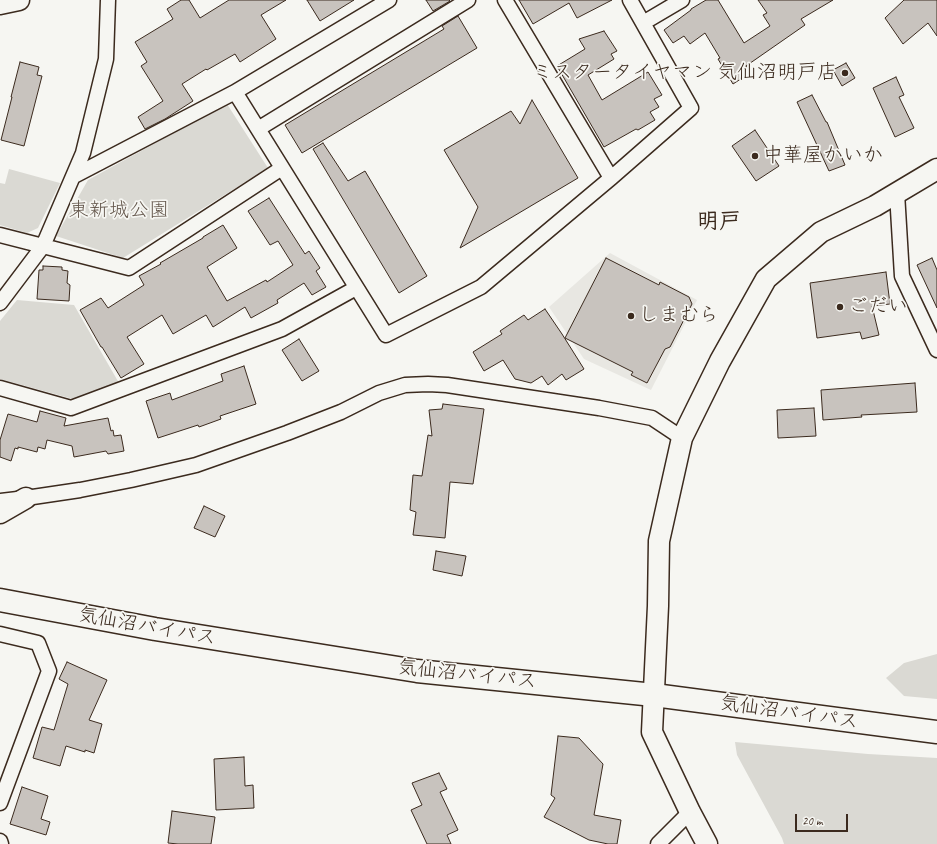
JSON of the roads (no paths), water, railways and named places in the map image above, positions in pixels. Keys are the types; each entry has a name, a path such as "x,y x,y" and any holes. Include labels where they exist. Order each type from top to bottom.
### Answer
{"highway":[{"name":"気仙沼バイパス","path":"0,600 155,629 417,671 654,695 937,732"}],"street":[{"path":"0,4 19,0"},
{"path":"0,303 43,246 84,153 106,59 108,0"},
{"path":"74,176 235,92 389,0"},
{"path":"258,129 468,0"},
{"path":"505,0 611,178"},
{"path":"235,92 386,334 481,287 611,178 691,108 630,0"},
{"path":"643,22 682,0"},
{"path":"0,235 129,268 282,168"},
{"path":"707,844 652,732 658,606 659,541 682,438 720,361 766,279 821,232 875,206 937,169"},
{"path":"897,193 902,276 937,350"},
{"path":"0,388 71,408 282,329 356,288"},
{"path":"0,501 80,490 132,480 196,464 287,434 342,412 379,393 405,385 447,385 599,408 652,418 682,438"},
{"path":"0,513 26,498"},
{"path":"0,634 38,643 49,671 0,803"},
{"path":"658,844 690,812"},
{"path":"668,844 676,826"}],"place":[{"name":"ミスタータイヤマン 気仙沼明戸店","path":"845,73"},
{"name":"中華屋かいか","path":"755,156"},
{"name":"ごだい","path":"840,307"},
{"name":"しまむら","path":"631,316"}],"district":[{"name":"明戸","path":"719,222"}],"park label":[{"name":"東新城公園","path":"119,211"}]}
